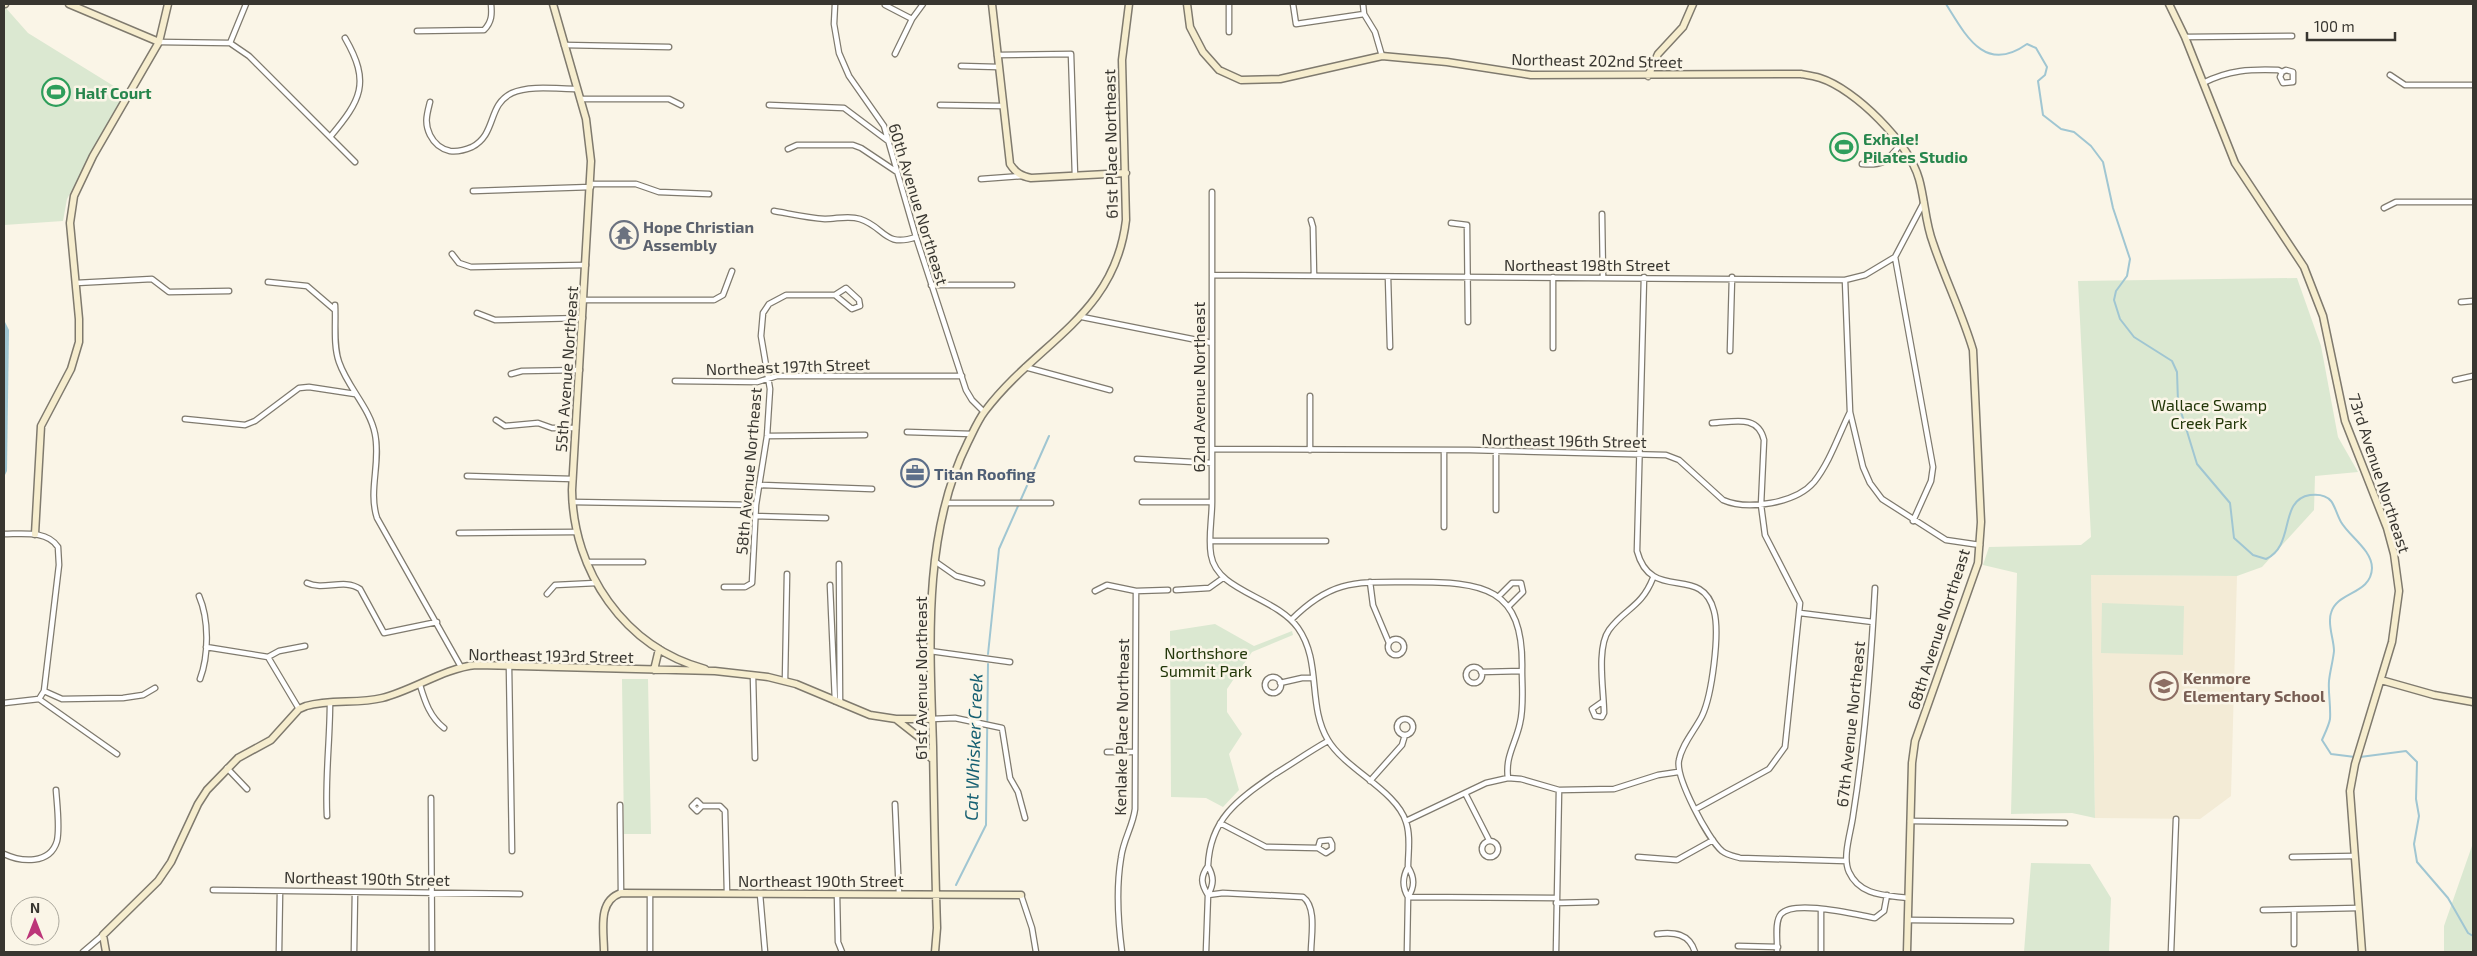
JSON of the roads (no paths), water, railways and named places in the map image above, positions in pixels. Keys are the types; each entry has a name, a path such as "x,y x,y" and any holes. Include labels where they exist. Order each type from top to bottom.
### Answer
{"street":[{"path":"69,4 159,42 230,43 250,56 355,162"},
{"path":"35,534 41,426 71,369 79,342 70,223 78,184 159,42 168,4"},
{"path":"230,43 246,4"},
{"path":"418,31 484,30 489,25 492,15 491,4"},
{"name":"55th Avenue Northeast","path":"553,4 590,140 591,185 572,502 576,532 585,562 596,583 624,621 658,648 689,664 715,671"},
{"name":"60th Avenue Northeast","path":"835,4 834,24 843,65 878,115 888,140 930,285 962,376 972,400 984,412"},
{"path":"895,54 918,7 923,4"},
{"path":"992,4 996,55 1010,164 1022,176"},
{"name":"61st Place Northeast","path":"984,412 1025,367 1082,317 1106,285 1122,244 1126,220 1126,173 1122,60 1129,4"},
{"name":"Northeast 202nd Street","path":"1187,4 1190,27 1212,64 1228,75 1241,80 1280,79 1382,56 1437,60 1531,75 1648,76 1780,73 1820,78 1847,92 1876,117 1901,144 1911,159 1919,178 1924,202"},
{"path":"1229,32 1230,4"},
{"path":"1294,4 1296,24 1364,14"},
{"path":"1363,4 1364,14 1375,32 1382,56"},
{"path":"1648,76 1658,54 1683,27 1693,4"},
{"name":"73rd Avenue Northeast","path":"2169,4 2186,37 2235,163 2304,267 2323,316 2345,420 2387,528 2397,570 2398,591 2392,642 2355,764 2350,801 2362,952"},
{"path":"885,5 912,19"},
{"path":"2186,37 2292,36"},
{"path":"330,136 352,110 360,84 356,57 345,38"},
{"path":"564,45 669,47"},
{"path":"996,55 1071,54 1075,176"},
{"path":"962,66 998,67"},
{"path":"2203,82 2230,71 2243,69 2278,70 2282,72"},
{"path":"2390,76 2405,85 2473,85"},
{"path":"430,102 425,121 432,140 441,148 458,152 482,141 487,135 498,105 504,97 514,92 525,90 577,89"},
{"path":"580,99 669,100 681,105"},
{"path":"769,105 844,108 888,140"},
{"path":"940,105 1003,106"},
{"path":"1862,164 1877,165 1884,163 1901,144"},
{"path":"788,149 798,145 853,145 897,172"},
{"path":"981,179 1126,173"},
{"path":"473,191 636,184 659,192 708,194"},
{"name":"62nd Avenue Northeast","path":"1212,192 1212,502 1210,541 1213,562 1223,578"},
{"path":"1913,521 1931,481 1933,467 1895,257 1924,202"},
{"name":"68th Avenue Northeast","path":"1907,952 1912,763 1916,741 1978,562 1980,544 1973,350 1966,325 1932,242 1924,202"},
{"path":"2384,208 2396,202 2473,202"},
{"path":"774,211 823,218 849,216 869,223 891,240 904,241 916,237"},
{"path":"1602,214 1603,277"},
{"path":"1311,220 1313,227 1314,276"},
{"path":"1451,223 1467,225 1468,322"},
{"path":"452,254 459,262 471,267 586,265"},
{"name":"Northeast 198th Street","path":"1212,275 1845,280 1864,275 1895,257"},
{"path":"584,300 714,300 723,295 732,270"},
{"path":"1388,277 1390,347"},
{"path":"1553,348 1554,277"},
{"path":"1644,277 1637,551 1643,567 1653,578 1698,588 1710,601 1715,618 1713,670 1708,701 1681,753 1678,772 1682,785 1713,840 1726,853 1740,858 1846,862 1858,886 1873,893 1908,898"},
{"path":"1730,351 1732,278"},
{"path":"76,283 152,280 169,292 230,291"},
{"path":"1845,280 1850,412 1863,467 1870,483 1882,499 1913,521 1946,540 1980,544"},
{"path":"268,282 307,286 335,308 339,362 355,394 372,421 375,434 378,452 373,502 376,518 461,667"},
{"path":"930,285 1012,285"},
{"path":"846,288 860,300 860,306 855,310 850,309 835,295 846,288"},
{"name":"58th Avenue Northeast","path":"724,587 745,587 752,583 756,505 767,436 770,389 761,336 763,313 768,304 786,295 835,295"},
{"path":"2461,302 2473,301"},
{"path":"477,313 495,320 583,318"},
{"path":"1082,317 1212,343"},
{"path":"1025,367 1110,390"},
{"path":"511,374 522,371 580,370"},
{"name":"Northeast 197th Street","path":"675,381 757,382 778,376 962,376"},
{"path":"2455,380 2473,376"},
{"path":"185,419 245,425 255,421 299,388 355,394"},
{"path":"1310,396 1310,450"},
{"name":"61st Avenue Northeast","path":"935,952 937,939 930,651 936,562 949,488 972,434 984,412"},
{"name":"Northeast 196th Street","path":"1212,449 1496,451 1666,455 1679,460 1723,500 1731,503 1761,504 1778,502 1813,483 1850,412"},
{"path":"496,420 505,426 538,423 552,428 576,428"},
{"path":"1696,809 1769,770 1786,747 1800,613 1800,603 1796,593 1765,535 1761,504 1764,440 1758,426 1751,422 1712,423"},
{"path":"907,432 972,434"},
{"path":"767,436 865,435"},
{"path":"1444,451 1444,527"},
{"path":"1496,451 1496,510"},
{"path":"1137,459 1212,463"},
{"path":"467,476 573,479"},
{"path":"760,485 872,489"},
{"path":"572,502 756,505"},
{"path":"1142,502 1212,502"},
{"path":"946,504 1051,503"},
{"path":"756,516 826,518"},
{"path":"459,533 576,532"},
{"path":"4,534 35,534 50,538 58,547 59,564 44,690 38,699"},
{"path":"1210,541 1326,541"},
{"path":"585,562 643,562"},
{"path":"936,562 956,576 982,583"},
{"path":"837,702 838,564"},
{"path":"784,681 787,574"},
{"path":"1176,590 1209,588 1223,578 1270,604 1291,620 1307,645 1311,658 1318,716 1328,741 1397,806 1406,821 1408,867 1413,875 1413,890 1408,897"},
{"path":"1602,702 1603,649 1606,636 1612,626 1641,601 1653,578"},
{"path":"1498,598 1512,583 1517,581 1523,585 1524,589 1521,594 1508,607"},
{"path":"1370,582 1371,601 1389,643"},
{"path":"1291,620 1313,600 1334,588 1352,583 1458,582 1479,587 1498,598 1508,607 1521,634 1521,722 1507,760 1508,778"},
{"path":"307,583 316,587 355,585 360,589 384,633 437,622"},
{"path":"547,594 555,585 596,583"},
{"path":"830,585 837,702"},
{"path":"1095,591 1107,585 1136,591 1168,590"},
{"name":"67th Avenue Northeast","path":"1846,862 1856,795 1875,588"},
{"name":"Kenlake Place Northeast","path":"1122,952 1119,928 1121,858 1133,822 1135,809 1136,591"},
{"path":"199,596 203,605 206,647 204,668 200,679"},
{"path":"1800,613 1873,622"},
{"path":"206,647 268,656 279,651 306,646"},
{"path":"654,670 658,648"},
{"path":"930,651 1010,662"},
{"path":"83,952 158,881 172,862 198,804 227,768 238,758 271,740 299,709 268,656"},
{"name":"Northeast 193rd Street","path":"299,709 313,704 381,698 420,685 461,667 476,666 715,671 784,681 870,715 896,719 932,719"},
{"path":"509,667 512,851"},
{"path":"1481,672 1522,671"},
{"path":"753,676 755,758"},
{"path":"1280,683 1302,678 1313,678"},
{"path":"2381,680 2434,695 2473,702"},
{"path":"420,685 426,705 436,722 444,728"},
{"path":"44,690 62,699 123,698 143,695 155,688"},
{"path":"4,703 38,699 117,754"},
{"path":"327,816 326,790 330,744 330,702"},
{"path":"932,719 955,718 1002,728 1010,778 1018,792 1025,818"},
{"path":"896,719 920,738 933,762"},
{"path":"1370,781 1402,745 1405,735"},
{"path":"1208,895 1202,886 1202,874 1208,866 1212,840 1220,823 1231,807 1243,796 1328,741"},
{"path":"1107,752 1134,752"},
{"path":"227,768 247,789"},
{"path":"1406,821 1486,783 1508,778 1521,779 1559,790 1614,789 1658,774 1678,772"},
{"path":"4,854 16,860 29,861 42,857 51,850 56,841 56,790"},
{"path":"1556,952 1559,790"},
{"path":"1465,793 1489,840"},
{"path":"431,798 430,893 432,952"},
{"path":"895,804 899,894"},
{"path":"604,952 605,906 608,899 621,893 620,805"},
{"path":"702,806 720,806 724,811 727,894"},
{"path":"2171,952 2176,819"},
{"path":"1910,821 2065,823"},
{"path":"1220,823 1266,847 1318,848"},
{"path":"1638,858 1677,860 1713,840"},
{"path":"2292,857 2354,856"},
{"path":"1206,952 1208,895 1212,887 1212,874 1208,866"},
{"path":"1407,952 1408,897 1403,889 1403,875 1408,867"},
{"name":"Northeast 190th Street","path":"213,890 520,894"},
{"path":"280,891 280,952"},
{"path":"354,892 354,952"},
{"name":"Northeast 190th Street","path":"621,893 1021,895"},
{"path":"650,893 650,952"},
{"path":"760,894 765,952"},
{"path":"837,894 838,942 842,952"},
{"path":"1021,895 1032,928 1036,952"},
{"path":"1208,895 1303,897 1308,902 1311,911 1311,952"},
{"path":"1738,946 1778,949 1778,923 1781,914 1795,909 1821,909 1878,917 1884,912 1887,895"},
{"path":"1408,897 1596,902"},
{"path":"2263,910 2358,908"},
{"path":"1821,909 1821,952"},
{"path":"2294,910 2294,944"},
{"path":"1908,920 2011,921"},
{"path":"1657,934 1671,932 1681,934 1688,940 1695,952"},
{"path":"103,935 106,952"}],"water":[{"path":"4,320 9,330 7,471 4,477"}],"waterway":[{"path":"1946,4 1969,39 1988,53 1999,55 2012,52 2027,44 2036,48 2047,67 2045,75 2038,81 2043,115 2061,129 2074,132 2091,146 2103,162 2113,208 2130,259 2127,276 2116,291 2114,300 2120,319 2134,337 2172,361 2177,372 2178,402 2197,464 2230,503 2234,538 2253,555 2266,559 2281,544 2294,505 2300,499 2310,495 2319,495 2327,497 2331,501 2341,522 2368,555 2372,568 2370,577 2360,588 2340,600 2334,606 2330,617 2334,651 2329,681 2330,719 2322,740 2331,754 2355,757"},
{"name":"Cat Whisker Creek","path":"988,654 999,549 1049,436"},
{"name":"Cat Whisker Creek","path":"956,885 986,825 988,664"},
{"path":"2360,757 2406,751 2417,762 2416,799 2419,816 2414,844 2417,862 2448,898 2468,933 2473,936"}],"place":[{"name":"Half Court","path":"56,92"},
{"name":"Exhale! Pilates Studio","path":"1844,147"},
{"name":"Hope Christian Assembly","path":"624,235"},
{"name":"Titan Roofing","path":"915,473"},
{"name":"Kenmore Elementary School","path":"2164,686"}],"park label":[{"name":"Wallace Swamp Creek Park","path":"2209,413"},
{"name":"Northshore Summit Park","path":"1206,661"}]}
